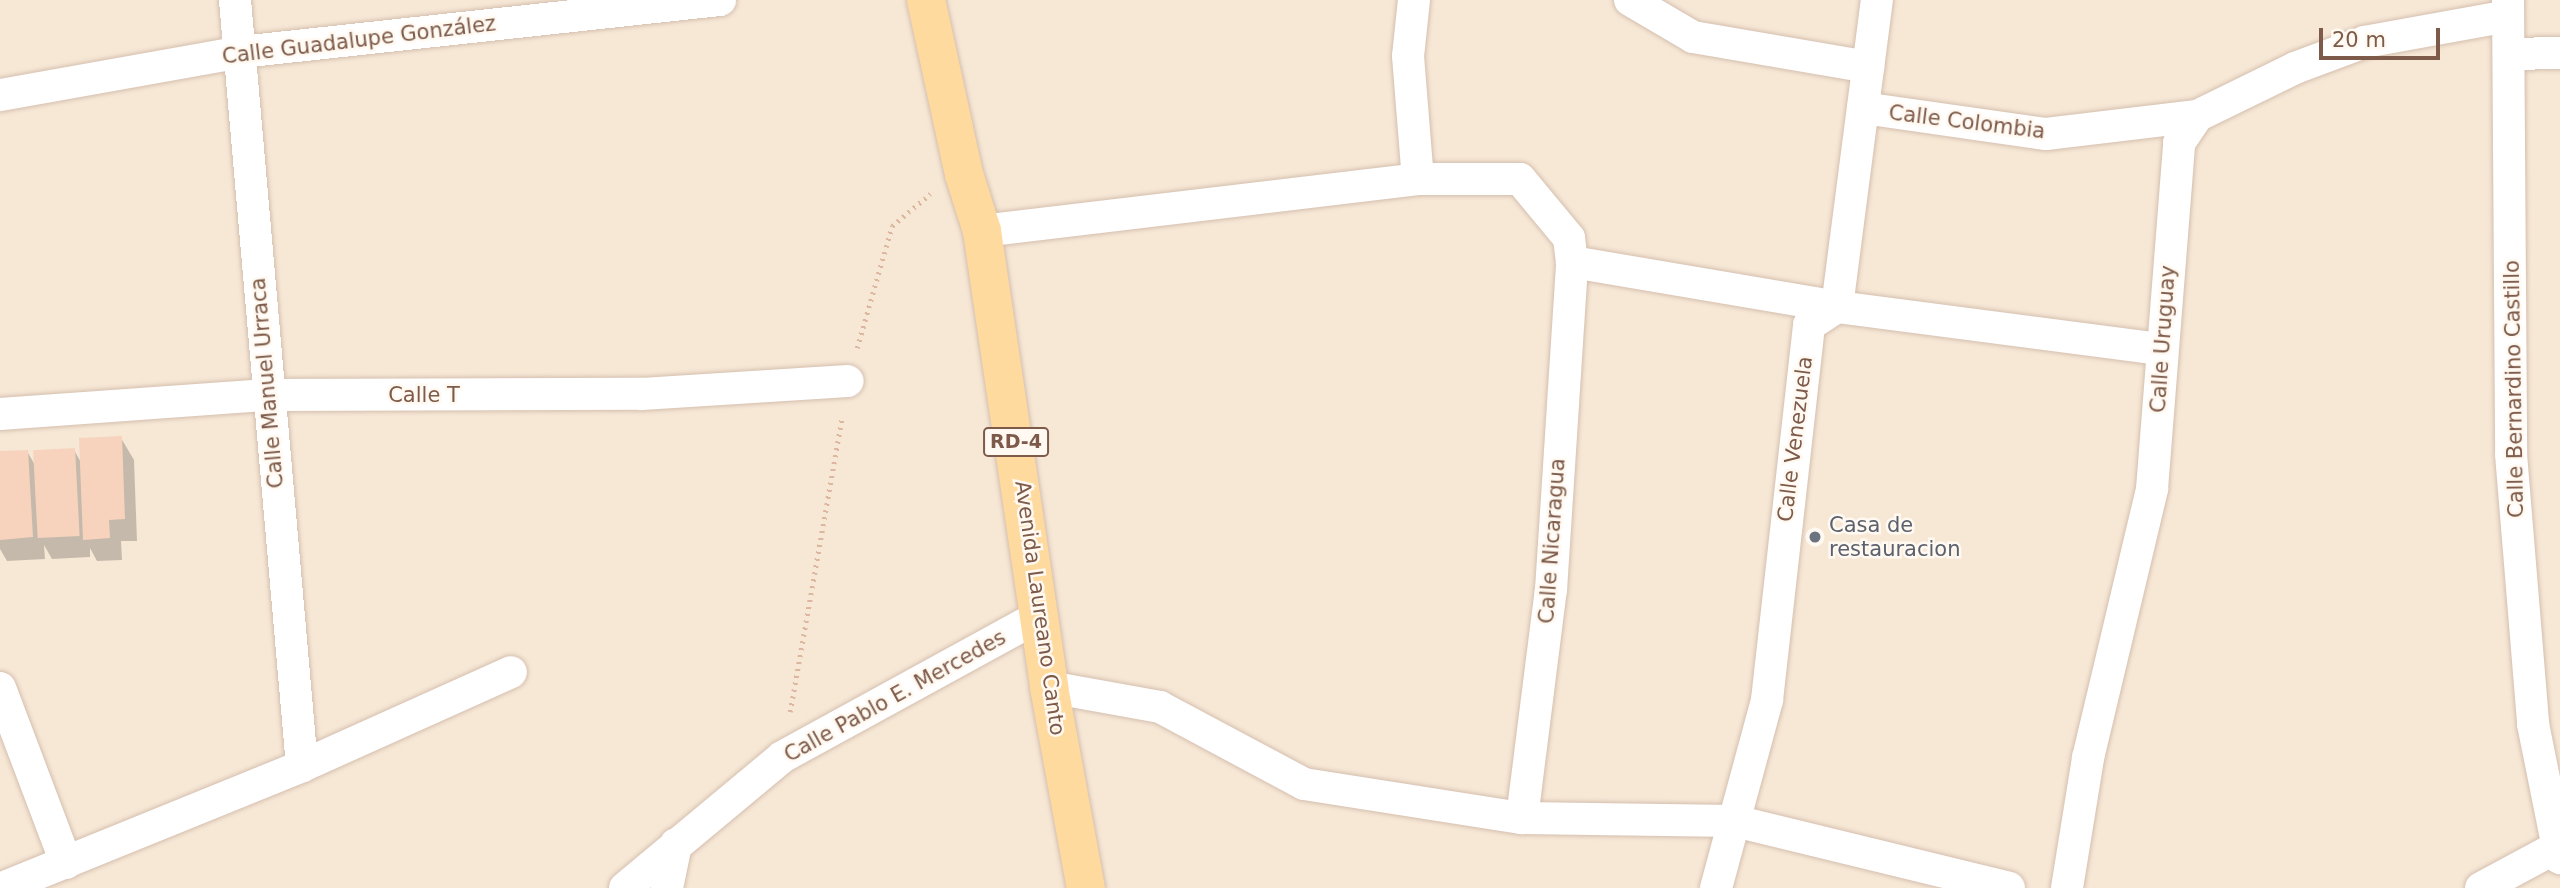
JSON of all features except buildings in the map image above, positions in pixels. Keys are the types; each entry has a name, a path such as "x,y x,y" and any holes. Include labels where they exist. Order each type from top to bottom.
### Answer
{"main road":[{"name":"Avenida Laureano Canto","path":"926,0 964,174 982,231 1049,687 1086,888"}],"street":[{"name":"Calle Manuel Urraca","path":"234,0 241,52 267,395 302,766"},
{"name":"Calle Guadalupe González","path":"0,95 241,52 720,0"},
{"path":"1414,0 1408,56 1418,179"},
{"path":"1630,0 1693,37 1868,67"},
{"path":"1837,307 1877,0"},
{"path":"2197,116 2295,68 2365,43 2508,8"},
{"name":"Calle Bernardino Castillo","path":"2508,8 2511,54 2511,454 2533,724 2558,852"},
{"path":"2511,54 2560,53"},
{"name":"Calle Colombia","path":"1863,108 2046,134 2197,116"},
{"name":"Calle Uruguay","path":"2067,888 2088,758 2152,489 2179,143 2197,116"},
{"path":"982,231 1418,179 1520,178 1569,238 1572,261 1837,307 2161,349"},
{"name":"Calle Nicaragua","path":"1522,818 1551,590 1572,261"},
{"name":"Calle Venezuela","path":"1716,888 1767,700 1809,324 1837,307"},
{"name":"Calle T","path":"0,415 267,395 642,394 848,381"},
{"name":"Calle Pablo E. Mercedes","path":"625,888 782,757 1040,616"},
{"path":"2,888 302,766 511,672"},
{"path":"1049,687 1160,707 1304,784 1522,818 1735,821 2009,888"},
{"path":"0,688 66,863"},
{"path":"667,888 676,844"},
{"path":"2482,888 2558,852"}],"path":[{"path":"782,757 848,381 892,226 922,198 964,174"}],"shaded area":[{"path":"0,0 2560,0 2560,888 0,888"}],"place":[{"name":"Casa de restauracion","path":"1815,537"}]}
